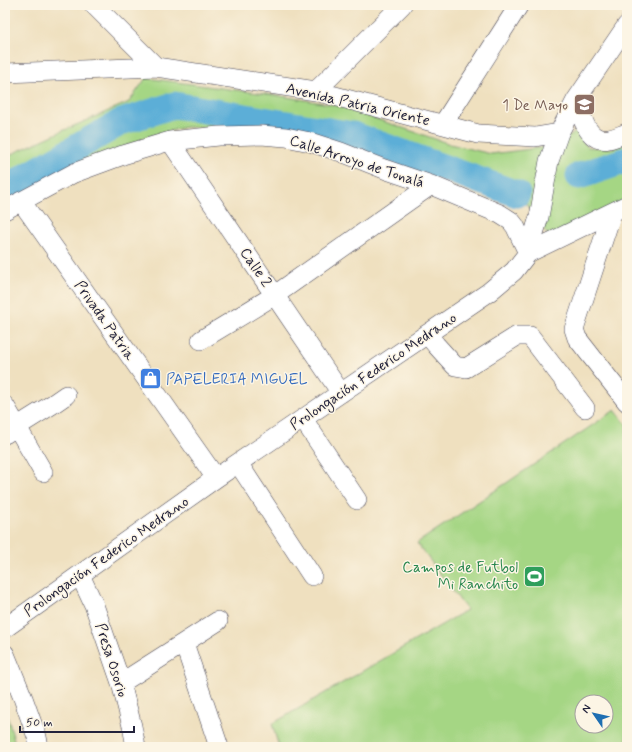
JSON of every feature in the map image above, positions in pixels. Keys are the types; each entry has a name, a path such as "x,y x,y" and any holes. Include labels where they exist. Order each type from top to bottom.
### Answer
{"street":[{"path":"94,5 156,67"},
{"path":"316,91 402,5"},
{"path":"443,124 519,5"},
{"name":"Prolongación Federico Medrano","path":"5,628 216,478 489,292 514,271 528,253 539,217 549,161 559,133 576,100 627,25"},
{"name":"Avenida Patria Oriente","path":"5,73 156,67 316,91 478,134 535,137 559,133"},
{"path":"576,100 585,126 590,133 596,137 601,140 609,140 627,133"},
{"name":"Calle Arroyo de Tonalá","path":"5,210 74,173 123,155 170,141 219,136 261,135 286,137 310,142 335,150 431,185 500,214 516,226 528,253"},
{"name":"Calle 2","path":"170,141 341,393"},
{"path":"201,340 275,295 431,185"},
{"name":"Privada Patria","path":"21,201 216,478"},
{"path":"528,253 619,209"},
{"path":"619,209 574,329 577,338 627,402"},
{"path":"427,334 455,366 466,368 517,336 530,336 585,408"},
{"path":"11,430 66,395"},
{"path":"5,406 11,430 43,472"},
{"path":"303,419 357,500"},
{"path":"238,463 312,576"},
{"name":"Presa Osorio","path":"80,575 94,605 121,683 136,747"},
{"path":"121,683 218,621"},
{"path":"184,643 219,747"},
{"path":"5,654 23,698 37,737 39,747"}],"green space":[{"path":"146,78 281,96 335,105 450,144 491,154 546,147 576,132 588,147 613,148 627,142 627,199 550,238 526,204 293,133 186,127 147,137 5,200 5,157 129,102"},
{"name":"Campos de Futbol Mi Ranchito","path":"615,410 627,425 627,747 279,747 272,724 467,610 417,543"},
{"path":"5,711 9,722 16,747 5,747"}],"waterway":[{"path":"5,189 121,122 174,105 353,135 517,194"},
{"path":"579,176 627,160"}],"place":[{"name":"1 De Mayo","path":"584,105"},
{"name":"PAPELERIA MIGUEL","path":"150,379"},
{"name":"Campos de Futbol Mi Ranchito","path":"534,576"}]}
